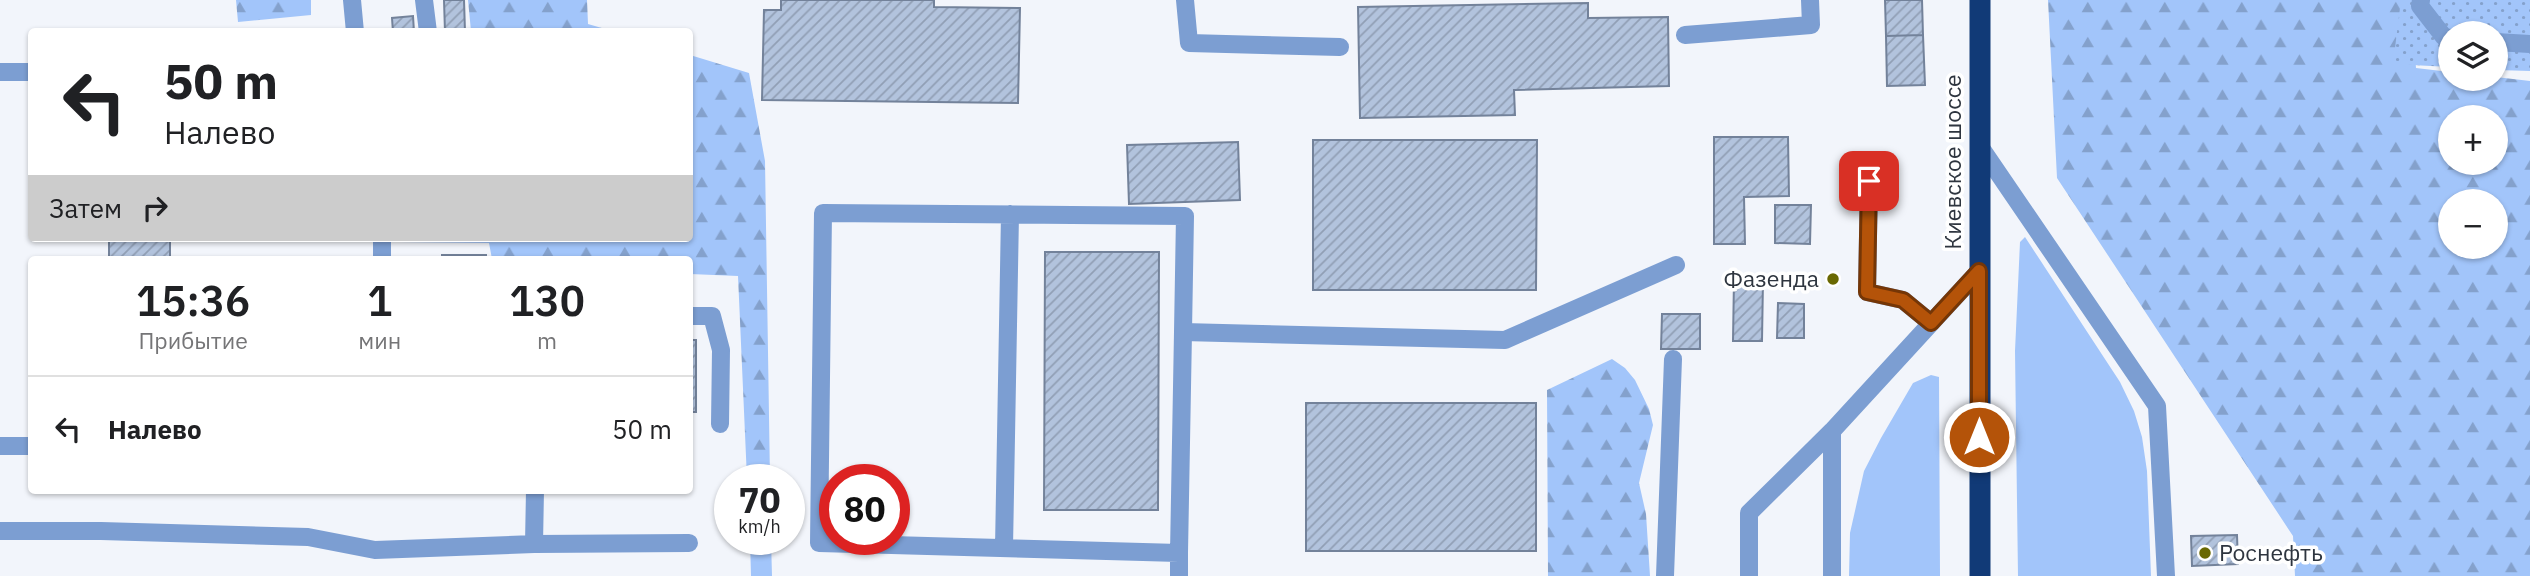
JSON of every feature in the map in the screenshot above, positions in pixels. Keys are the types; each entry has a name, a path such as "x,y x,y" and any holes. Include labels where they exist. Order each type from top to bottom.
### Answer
{"highway":[{"name":"Киевское шоссе","path":"1980,0 1980,576"}],"street":[{"path":"352,0 355,28"},
{"path":"425,0 428,28"},
{"path":"1185,0 1189,43 1340,47"},
{"path":"1685,35 1811,25 1810,0"},
{"path":"2421,0 2420,6 2438,30"},
{"path":"2508,43 2530,44"},
{"path":"0,72 28,72"},
{"path":"1979,145 2157,407 2166,576"},
{"path":"1869,181 1867,292 1903,300 1931,323"},
{"path":"1179,576 1180,553 1185,216 823,212 819,543 1180,553"},
{"path":"1004,548 1010,214"},
{"path":"1183,332 1505,340 1676,265"},
{"path":"1749,576 1749,513 1832,431 1979,271"},
{"path":"693,316 712,316 721,349 720,424"},
{"path":"1665,576 1673,359"},
{"path":"1832,431 1832,576"},
{"path":"0,446 28,446"},
{"path":"534,544 535,494"},
{"path":"0,531 308,537 374,550 534,544 689,543"}],"green space":[{"path":"236,0 311,0 311,15 238,22"},
{"path":"468,0 587,0 588,24 602,28 471,28"},
{"path":"2048,0 2411,0 2416,68 2438,71 2438,91 2508,91 2508,78 2530,81 2530,576 2295,576 2293,536 2057,178"},
{"path":"2401,0 2530,0 2530,71 2508,70 2508,21 2438,21 2438,66 2393,64"},
{"path":"693,56 749,73 765,161 770,464 746,464 738,276 693,274 693,256 491,256 489,243 399,242 693,242"},
{"path":"2025,237 2120,382 2134,411 2142,437 2147,471 2151,576 2018,576 2015,351 2020,242"},
{"path":"1612,359 1625,368 1635,380 1649,409 1653,425 1639,483 1646,514 1650,576 1548,576 1547,390"},
{"path":"1931,375 1939,377 1940,576 1849,576 1850,533 1864,471 1913,383"},
{"path":"750,555 771,555 772,576 751,576"}],"building":[{"path":"444,0 464,0 465,28 445,28"},
{"path":"781,0 934,0 934,7 1020,8 1018,103 762,100 764,10 781,10"},
{"path":"1885,0 1922,0 1923,35 1886,36"},
{"path":"1588,3 1588,18 1668,17 1669,86 1514,90 1515,115 1360,118 1358,7"},
{"path":"413,16 414,28 393,28 392,18"},
{"path":"1923,35 1925,85 1887,86 1886,36"},
{"path":"1714,137 1788,137 1789,196 1744,197 1745,244 1714,244"},
{"path":"1313,140 1537,140 1536,290 1313,290"},
{"path":"1238,142 1240,200 1129,204 1127,145"},
{"path":"1775,205 1811,205 1810,244 1775,243"},
{"path":"109,242 170,242 170,256 109,256"},
{"path":"1045,252 1159,252 1158,510 1044,510"},
{"path":"442,255 486,255 486,256"},
{"path":"1734,279 1763,280 1762,341 1733,341"},
{"path":"1778,303 1804,304 1804,338 1777,338"},
{"path":"1662,314 1700,314 1700,349 1661,349"},
{"path":"693,340 696,340 696,412 693,412"},
{"path":"1306,403 1536,403 1536,551 1306,551"},
{"path":"2237,535 2238,564 2192,566 2191,536"}],"place":[{"name":"Фазенда","path":"1833,279"},
{"name":"Роснефть","path":"2205,553"}],"route":[{"path":"1869,181 1867,292 1903,300 1931,323 1979,271 1979,437"}]}
